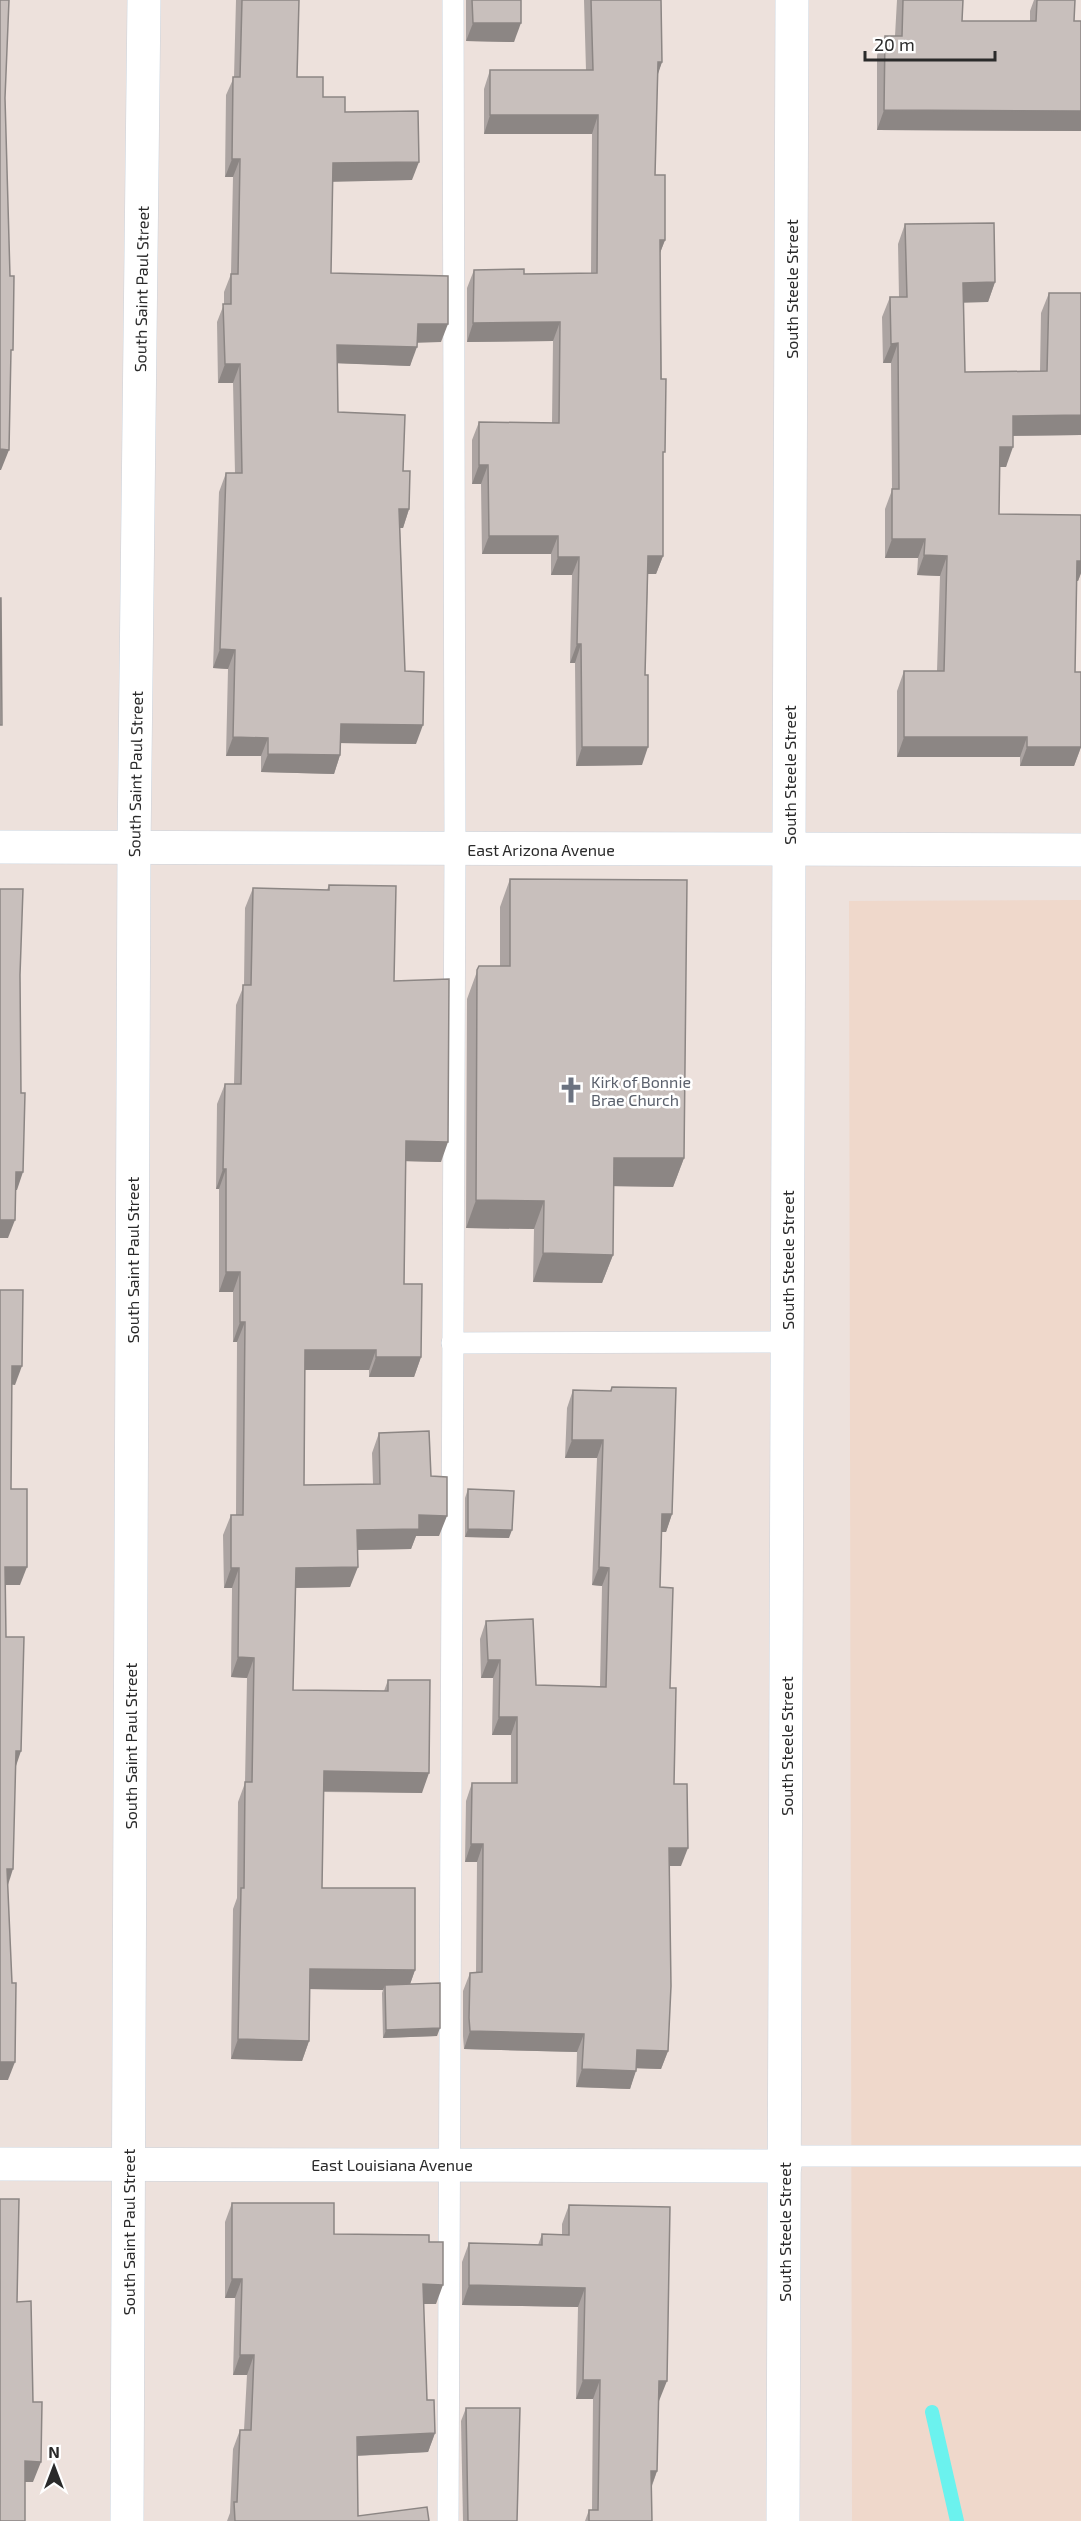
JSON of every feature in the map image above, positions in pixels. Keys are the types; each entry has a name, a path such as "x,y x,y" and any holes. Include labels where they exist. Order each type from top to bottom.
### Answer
{"street":[{"name":"South Saint Paul Street","path":"128,2521 134,848 144,0"},
{"name":"South Steele Street","path":"783,2521 792,0"},
{"name":"East Arizona Avenue","path":"0,847 1081,850"},
{"name":"East Louisiana Avenue","path":"0,2164 785,2161"}],"lane":[{"path":"447,2521 455,848 453,0"},
{"path":"452,1342 787,1342"},
{"path":"785,2161 1081,2156"}],"shaded area":[{"path":"1081,900 1081,2521 852,2521 849,901"}],"building":[{"path":"0,0 9,0 5,98 10,276 14,276 9,450 0,449"},
{"path":"242,0 299,0 297,77 323,77 323,97 345,97 345,112 418,111 419,162 333,163 331,273 448,276 448,324 418,324 417,347 337,345 338,412 405,415 403,471 410,471 409,509 399,509 405,671 424,672 423,725 341,724 340,755 268,754 268,738 233,737 235,650 220,649 226,473 242,473 240,364 225,364 223,304 231,304 231,274 238,274 240,159 232,159 233,77 240,77"},
{"path":"472,0 521,0 521,23 473,23"},
{"path":"591,0 661,0 662,62 658,62 655,175 665,175 665,240 660,240 661,379 666,379 665,452 663,452 663,556 648,556 645,675 648,675 648,747 582,747 581,644 577,644 579,557 558,557 558,536 489,536 488,465 479,465 479,422 559,423 560,322 473,323 474,270 524,269 524,274 597,273 598,115 490,115 490,70 593,70"},
{"path":"903,0 963,0 962,21 1036,21 1037,0 1075,0 1074,21 1081,21 1081,111 884,110 885,36 902,36"},
{"path":"994,223 995,282 963,283 965,372 1047,371 1049,293 1081,293 1081,415 1013,416 1013,447 1000,447 999,514 1081,515 1081,561 1077,561 1075,672 1081,672 1081,747 1027,747 1027,737 904,737 904,671 944,671 947,556 924,555 925,539 892,539 892,489 899,489 898,343 891,344 890,297 907,297 905,224"},
{"path":"1,598 2,725 0,725"},
{"name":"Kirk of Bonnie Brae Church","path":"510,879 687,880 684,1158 614,1158 613,1255 543,1253 544,1201 476,1200 477,970 479,966 510,966"},
{"path":"329,885 396,886 394,981 449,979 448,1142 406,1141 404,1284 422,1284 421,1357 376,1357 376,1350 305,1350 304,1485 380,1484 379,1433 429,1431 431,1476 447,1477 447,1516 419,1515 419,1529 357,1530 358,1567 296,1568 293,1690 388,1691 388,1680 430,1680 429,1773 324,1771 322,1888 415,1888 415,1970 310,1969 309,2041 238,2039 241,1888 244,1888 245,1782 252,1782 254,1658 238,1657 239,1568 231,1568 231,1515 243,1515 245,1322 240,1322 240,1272 226,1272 226,1169 223,1169 225,1084 241,1084 243,985 251,985 253,888 329,890"},
{"path":"0,889 23,889 20,975 21,1093 25,1093 23,1172 16,1172 15,1220 0,1220"},
{"path":"0,1290 23,1290 22,1366 12,1366 11,1489 27,1489 27,1567 5,1567 6,1637 24,1637 21,1751 16,1751 13,1869 7,1869 12,1983 16,1983 15,2062 0,2062"},
{"path":"612,1387 676,1388 672,1514 662,1514 660,1587 673,1588 670,1688 676,1688 674,1784 687,1784 688,1848 669,1848 671,1986 668,2051 637,2050 636,2071 582,2069 584,2034 470,2031 469,2018 470,1973 482,1972 483,1844 471,1844 472,1783 517,1783 517,1717 499,1717 500,1660 488,1660 486,1621 533,1619 536,1685 606,1687 609,1568 599,1567 603,1440 572,1440 573,1390 611,1391"},
{"path":"468,1489 514,1491 512,1530 468,1529"},
{"path":"440,1983 440,2028 386,2030 385,1985"},
{"path":"0,2199 19,2199 17,2302 31,2301 33,2402 42,2402 41,2462 25,2461 25,2521 0,2521"},
{"path":"232,2203 334,2203 334,2234 429,2235 429,2242 443,2242 443,2285 423,2284 427,2400 434,2400 435,2433 357,2437 358,2516 427,2507 429,2521 235,2521 234,2502 237,2502 240,2430 251,2430 254,2355 240,2355 242,2279 232,2279"},
{"path":"569,2205 670,2207 667,2381 659,2381 657,2471 651,2471 652,2521 589,2521 589,2510 598,2510 600,2380 583,2380 585,2288 469,2285 469,2243 542,2245 542,2234 569,2235"},
{"path":"466,2408 520,2408 517,2521 468,2521"}],"waterway":[{"path":"932,2412 957,2521"}],"place":[{"name":"Kirk of Bonnie Brae Church","path":"571,1090"}]}
